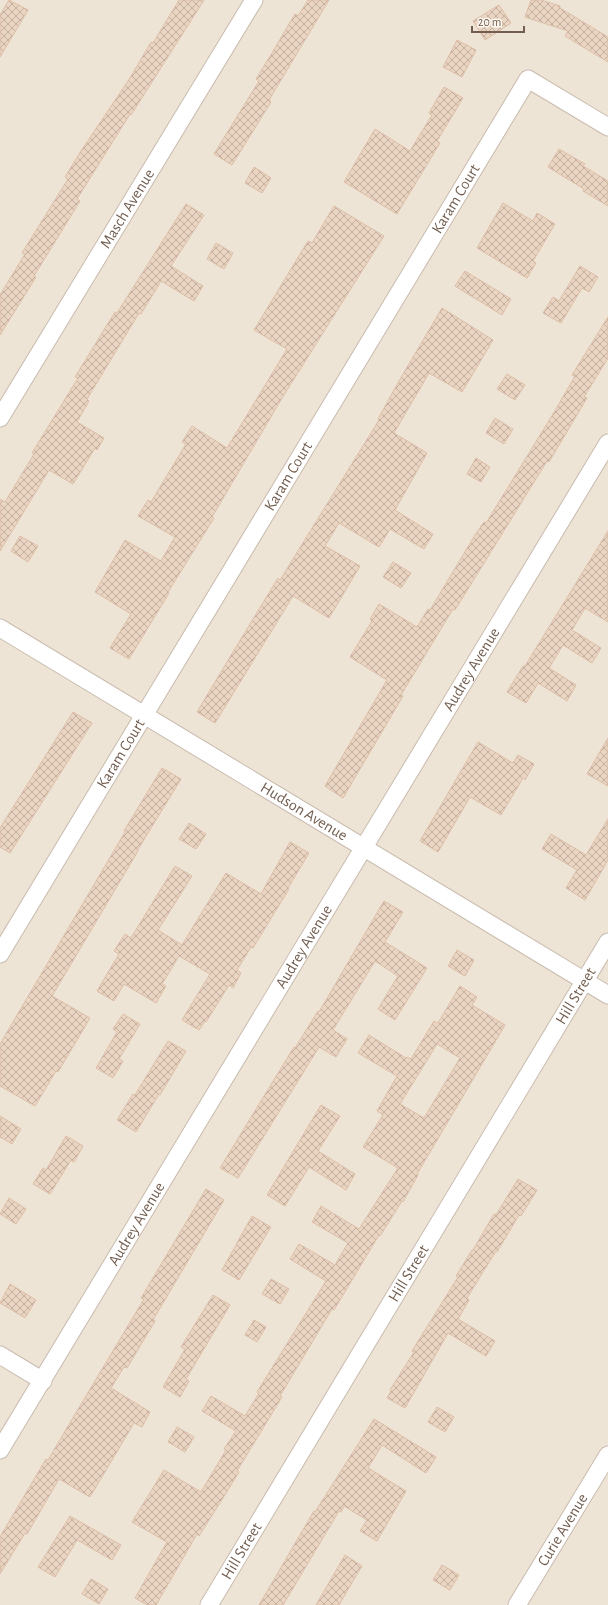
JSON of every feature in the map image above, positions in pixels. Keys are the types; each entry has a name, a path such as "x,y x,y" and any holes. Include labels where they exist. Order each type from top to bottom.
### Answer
{"street":[{"name":"Masch Avenue","path":"0,418 254,0"},
{"name":"Karam Court","path":"0,954 528,79 608,127"},
{"name":"Audrey Avenue","path":"0,1450 608,443"},
{"name":"Hudson Avenue","path":"0,628 608,995"},
{"name":"Hill Street","path":"208,1605 608,942"},
{"path":"0,1355 43,1381"},
{"name":"Curie Avenue","path":"517,1605 608,1455"}],"shaded area":[{"path":"0,0 608,0 608,1605 0,1605"}],"building":[{"path":"9,0 28,10 0,57 0,15"},
{"path":"179,0 204,0 77,199 80,201 0,335 0,295 25,254 22,253 68,179 65,177 81,151 130,78 151,42 153,43"},
{"path":"308,0 329,0 269,100 271,102 232,165 214,154 259,81 256,79 295,14 298,16"},
{"path":"531,0 541,0 560,6 560,8 608,37 608,62 565,36 568,31 525,17"},
{"path":"499,5 511,23 485,40 473,21"},
{"path":"457,40 476,50 462,77 443,67"},
{"path":"444,87 463,98 437,141 440,143 397,214 344,182 375,129 410,151 432,115 429,113"},
{"path":"559,149 585,164 583,166 608,181 608,206 548,167"},
{"path":"254,167 271,178 262,193 245,183"},
{"path":"503,203 533,221 537,213 555,224 533,261 536,263 527,278 477,248"},
{"path":"186,204 204,215 171,266 203,286 194,301 161,281 141,314 139,313 87,399 89,401 77,422 104,438 97,450 95,448 73,484 49,470 0,551 0,499 5,502 34,454 32,453 78,378 75,377 115,312 117,313"},
{"path":"334,206 384,236 282,398 212,517 214,518 129,659 110,648 131,614 95,592 125,540 161,561 175,537 138,516 148,500 151,502 186,444 182,442 192,426 227,448 287,349 254,330 308,241 312,243"},
{"path":"216,243 233,253 224,269 207,259"},
{"path":"580,266 598,277 589,292 582,288 561,323 543,313 553,297 559,301"},
{"path":"465,271 511,299 502,315 455,286"},
{"path":"442,308 493,340 462,392 429,373 394,433 427,453 395,510 433,534 424,549 390,529 379,547 339,523 325,546 360,566 329,618 293,596 215,723 197,712 278,578 280,580 379,420 378,419 399,381"},
{"path":"608,317 608,358 584,397 587,398 549,462 547,461 455,610 453,609 401,695 403,696 343,798 325,786 387,680 350,657 372,621 370,619 379,604 417,627 428,609 430,610 475,535 484,522 486,523 553,414 575,376 572,375"},
{"path":"507,374 525,385 515,400 497,389"},
{"path":"495,418 513,429 504,444 486,433"},
{"path":"476,458 490,467 481,482 467,474"},
{"path":"608,531 608,622 585,608 572,630 601,648 592,663 563,645 549,668 576,685 567,701 538,683 526,703 507,692 523,666 525,666"},
{"path":"20,536 38,546 28,562 11,551"},
{"path":"393,562 411,573 401,588 383,577"},
{"path":"73,712 92,723 10,853 0,847 0,828"},
{"path":"608,738 608,786 587,774"},
{"path":"478,742 513,763 518,755 534,764 525,780 523,778 501,815 470,797 438,852 420,841"},
{"path":"162,768 181,779 52,996 90,1018 58,1072 56,1071 35,1106 0,1086 0,1044"},
{"path":"608,819 608,860 585,900 566,888 577,870 542,849 551,834 586,855"},
{"path":"189,823 206,834 196,849 179,839"},
{"path":"290,842 309,853 253,948 251,947 237,970 241,973 233,988 229,985 206,1022 205,1021 199,1030 182,1020 210,974 179,956 162,984 166,986 156,1003 124,984 114,1001 97,991 119,954 114,951 125,934 131,938 175,866 192,876 158,930 182,945 226,873 261,894"},
{"path":"384,901 403,912 385,942 427,968 395,1020 378,1009 398,976 375,961 333,1030 347,1039 336,1057 319,1047 238,1178 220,1168 294,1047 295,1048 318,1011 319,1012"},
{"path":"457,950 474,960 465,976 448,966"},
{"path":"460,986 477,997 472,1005 505,1025 417,1174 418,1175 403,1202 402,1201 380,1236 379,1235 334,1310 332,1309 280,1396 282,1397 237,1471 239,1472 223,1498 199,1536 197,1534 156,1605 147,1605 135,1598 167,1542 132,1522 164,1470 201,1492 226,1450 224,1449 236,1431 202,1411 211,1396 245,1416 259,1393 257,1392 326,1281 290,1259 299,1244 335,1265 348,1243 312,1222 321,1206 359,1229 398,1168 363,1147 383,1115 377,1111 397,1076 358,1053 369,1035 406,1058 411,1059 434,1021 438,1023","holes":["437,1044 460,1058 424,1118 400,1104"]},
{"path":"123,1014 140,1024 119,1059 123,1061 113,1078 96,1068 117,1032 113,1029"},
{"path":"168,1041 186,1051 136,1132 117,1120 133,1094 135,1095"},
{"path":"321,1105 340,1116 318,1151 355,1174 346,1190 309,1167 285,1206 267,1195"},
{"path":"0,1116 21,1129 12,1144 0,1137"},
{"path":"66,1136 83,1146 74,1162 71,1160 50,1194 33,1184 43,1168 46,1170"},
{"path":"518,1179 537,1190 521,1216 519,1215 467,1298 469,1300 458,1319 495,1341 486,1356 448,1333 405,1408 387,1398 391,1391 390,1390 414,1352 412,1351 458,1277 456,1276 494,1214 496,1215"},
{"path":"206,1189 224,1200 153,1320 155,1321 127,1368 124,1367 111,1388 150,1412 142,1427 134,1423 90,1497 59,1479 27,1534 25,1533 0,1574 0,1537 46,1459 48,1460 144,1299 141,1298"},
{"path":"9,1198 26,1209 16,1224 0,1214"},
{"path":"252,1216 271,1227 239,1280 222,1270"},
{"path":"271,1279 289,1289 280,1304 262,1294"},
{"path":"10,1284 36,1300 25,1318 0,1303"},
{"path":"213,1295 230,1305 186,1379 189,1381 180,1397 163,1387 185,1349 181,1347"},
{"path":"254,1320 266,1327 257,1342 245,1335"},
{"path":"437,1407 454,1417 445,1432 428,1422"},
{"path":"374,1419 436,1457 426,1473 382,1445 368,1468 406,1491 377,1541 360,1531 367,1520 344,1506 341,1512 339,1511 283,1605 259,1605 314,1511 315,1512"},
{"path":"177,1427 194,1437 185,1452 168,1442"},
{"path":"70,1516 121,1545 112,1560 77,1540 55,1577 38,1567"},
{"path":"345,1555 362,1566 339,1605 316,1605"},
{"path":"442,1565 459,1575 450,1590 433,1580"},
{"path":"91,1579 108,1589 99,1604 82,1594"}]}
